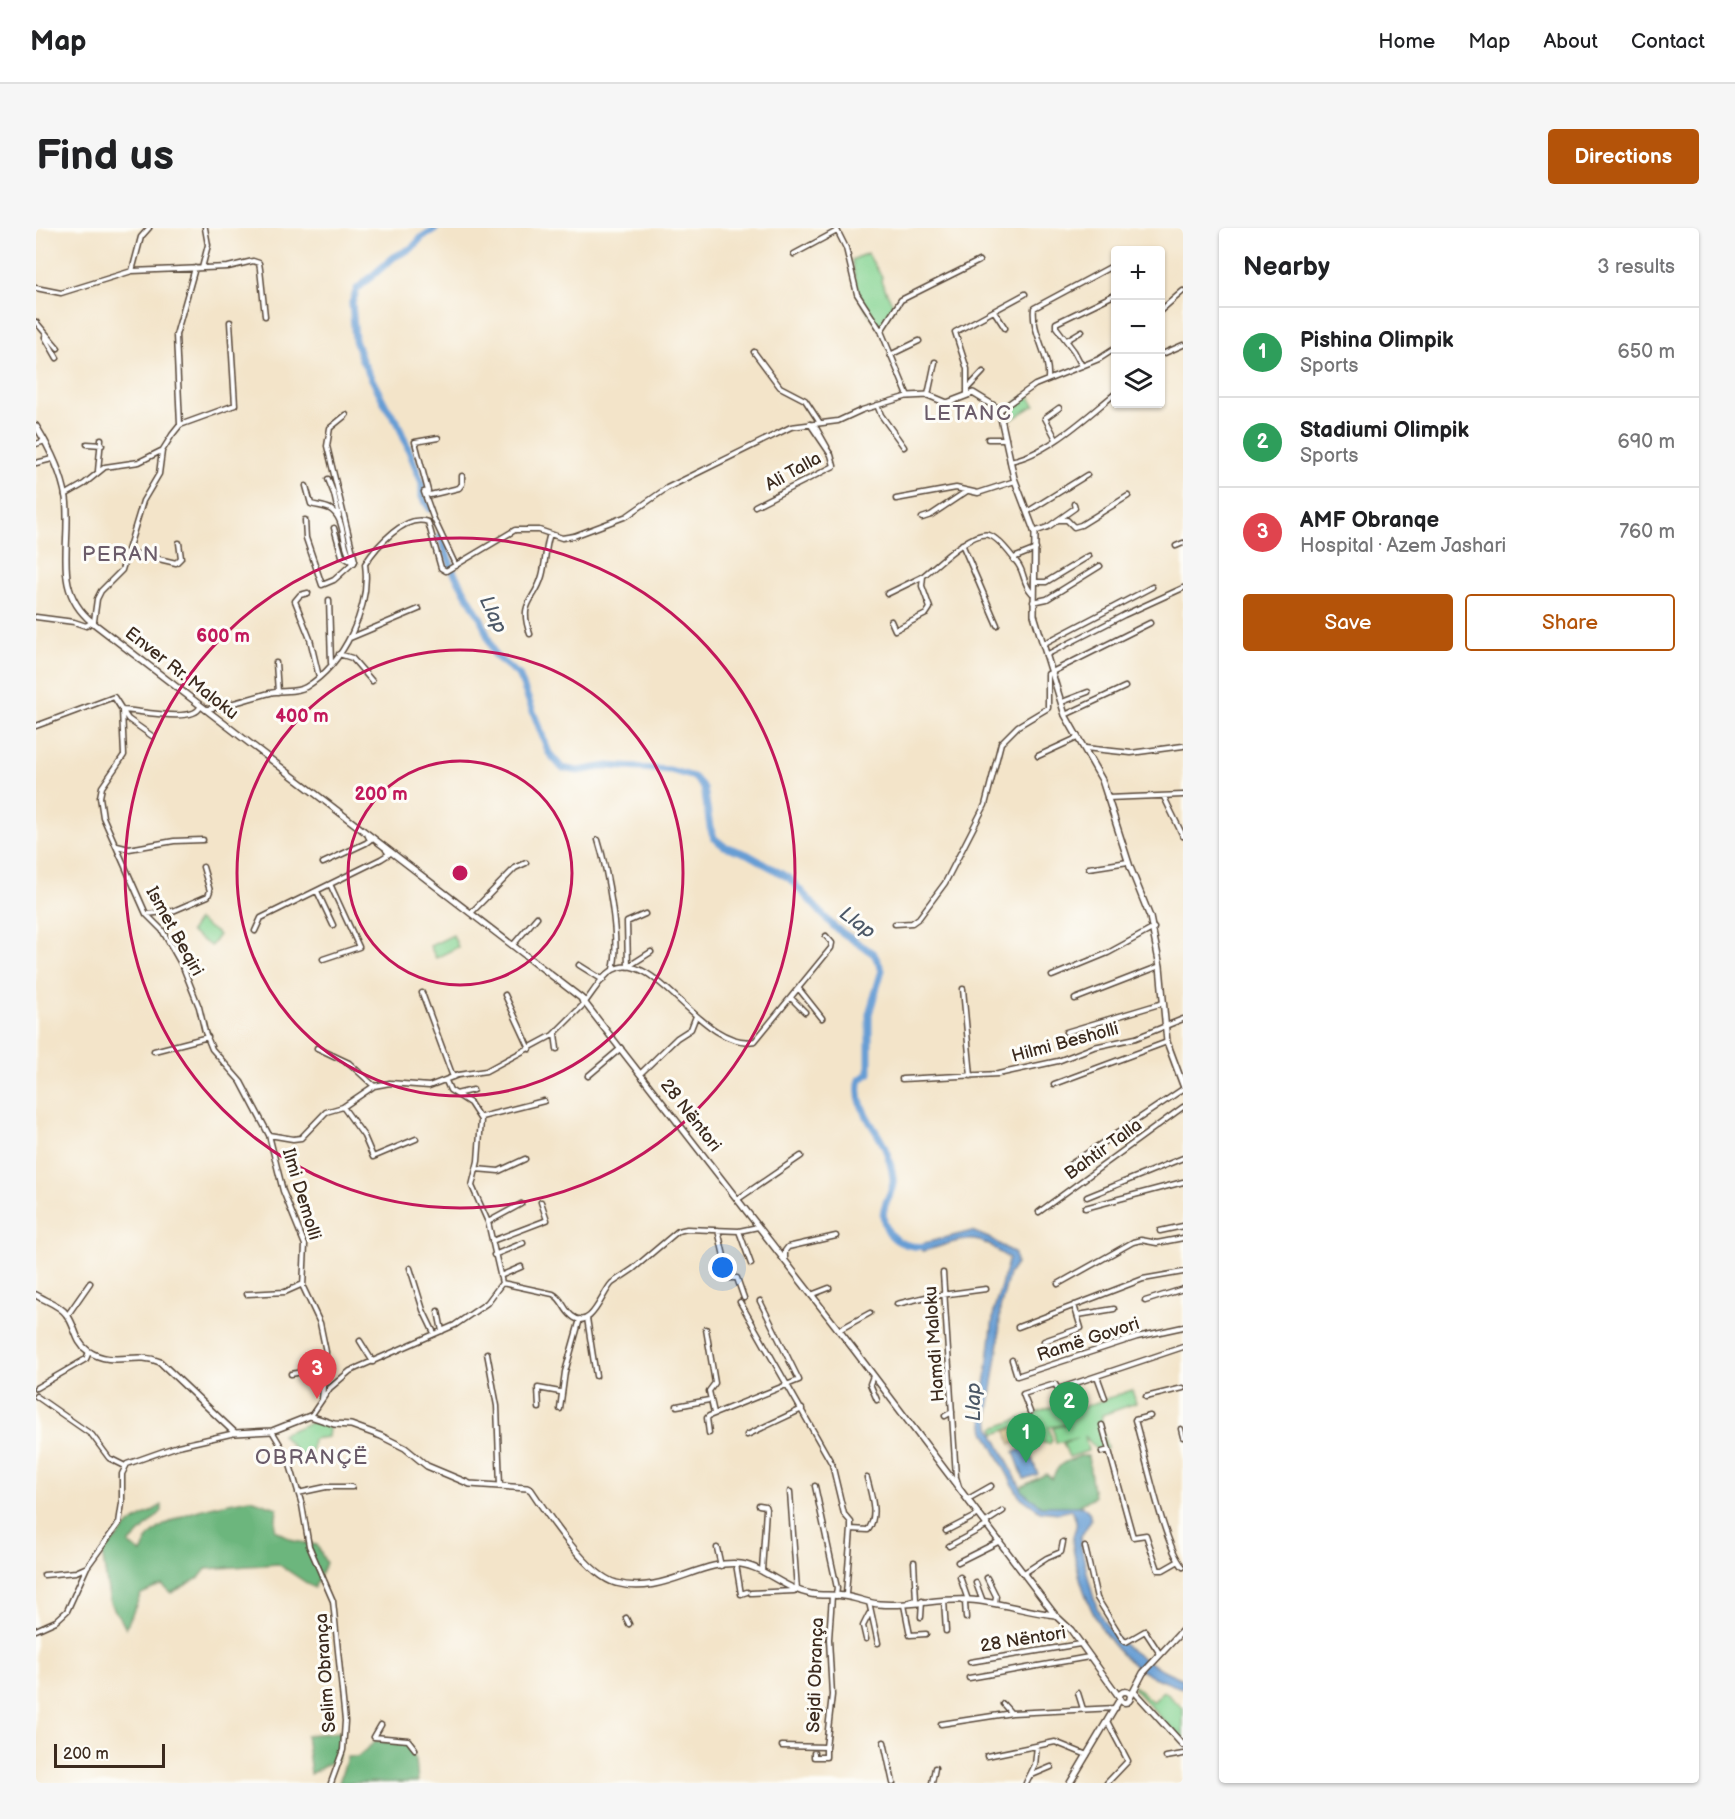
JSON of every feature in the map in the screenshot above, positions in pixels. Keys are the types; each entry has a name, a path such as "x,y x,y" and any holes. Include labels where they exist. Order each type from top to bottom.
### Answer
{"main road":[{"path":"905,397 928,395 947,403 967,392 980,395 1000,410 1015,481 1034,532 1036,549 1032,593 1043,644 1065,715 1102,780 1128,862 1154,928 1161,966 1167,1042 1183,1087"},
{"name":"Enver Rr. Maloku","path":"36,426 45,441 65,495 68,592 75,607 581,999"},
{"name":"28 Nëntori","path":"581,999 786,1260 1055,1615 1124,1699"},
{"path":"36,1295 67,1316 78,1340 89,1352 113,1360 143,1357 160,1362 235,1433 272,1431 310,1416 334,1424 351,1425 381,1436 405,1448 427,1466 453,1478 477,1485 521,1485 531,1490 548,1518 590,1565 615,1583 658,1584 736,1564 762,1572 795,1591 868,1602 968,1600 1055,1615"},
{"path":"1070,1783 1117,1708 1134,1691 1143,1673 1183,1629"},
{"name":"28 Nëntori","path":"1111,1685 1126,1692"},
{"path":"1124,1699 1126,1692 1134,1691"},
{"path":"1134,1691 1183,1745"}],"street":[{"path":"132,271 141,237 149,228"},
{"path":"202,268 208,245 205,228"},
{"path":"204,708 211,710 218,706 278,692 302,689 319,677 349,639 362,608 366,587 365,564 390,533 424,521 430,525 441,568 446,571 515,530 539,530 565,538 574,536 627,516 662,491 719,460 791,427 838,421 877,405 905,397 881,331 857,294 846,248 836,229 794,254"},
{"path":"36,288 61,293 132,271 228,267 253,261 259,263 265,316"},
{"path":"881,331 901,300 979,261"},
{"path":"1048,378 1049,367 1043,355 1034,308 1111,267"},
{"path":"180,425 176,335 195,268"},
{"path":"1165,307 1183,291"},
{"path":"967,392 967,369 954,332 1025,294"},
{"path":"1082,366 1067,340 1056,327 1056,323 1111,296"},
{"path":"994,311 1005,328"},
{"path":"36,322 58,348"},
{"path":"65,495 84,484 98,471 111,465 149,458 162,451 180,425 235,405 230,322"},
{"path":"43,331 49,347 57,358"},
{"path":"1067,340 1082,331"},
{"path":"891,355 919,341"},
{"path":"1163,354 1183,345"},
{"path":"1000,410 1048,378 1082,366 1111,351"},
{"path":"754,352 780,387 805,400 815,424 837,462"},
{"path":"928,395 937,367 936,362"},
{"path":"967,392 983,372"},
{"path":"1010,461 1029,455 1056,440 1111,397"},
{"path":"877,405 881,416 904,447"},
{"path":"1056,440 1045,418 1059,408"},
{"path":"345,415 330,428 327,446 355,562"},
{"name":"Ali Talla","path":"755,506 834,466 831,455 815,424"},
{"path":"424,492 428,490 415,442 438,438"},
{"path":"98,471 101,439"},
{"path":"988,439 1006,439"},
{"path":"36,444 45,441"},
{"path":"87,444 102,445"},
{"path":"36,617 74,622 84,626 92,622 96,599 122,570 143,501 159,474 162,451"},
{"path":"36,463 52,459"},
{"path":"1027,512 1086,475"},
{"path":"424,492 430,495 459,488 462,484 462,476"},
{"path":"328,479 349,555 355,562"},
{"path":"896,499 956,488 978,492 1015,481"},
{"path":"306,486 311,504 326,507 339,517"},
{"path":"922,518 931,515 957,495 967,491"},
{"path":"424,492 454,567"},
{"path":"1058,520 1067,520 1074,527 1081,525 1128,496"},
{"path":"1034,532 1058,520 1075,508 1074,504"},
{"path":"305,520 306,538 322,585 333,580 355,562"},
{"path":"334,528 344,559 365,564"},
{"path":"530,634 526,620 527,602 541,580 550,534"},
{"path":"887,594 923,576 975,536 987,534 994,538 1014,560 1021,570 1025,585 1032,593"},
{"path":"129,552 176,563 181,558 179,543"},
{"path":"1176,546 1183,543"},
{"path":"962,544 996,625"},
{"path":"1014,560 1036,549"},
{"path":"1032,581 1042,584 1089,556"},
{"path":"1033,602 1053,596 1100,566"},
{"path":"891,621 895,630 929,611 922,586 923,576"},
{"path":"1043,644 1152,587"},
{"path":"1046,655 1183,588"},
{"path":"308,592 300,595 295,601 310,639 319,677"},
{"path":"329,600 331,663"},
{"path":"349,639 419,609"},
{"path":"895,924 912,923 919,918 945,883 985,805 1001,743 1018,726 1048,708 1048,674 1150,623"},
{"path":"339,654 352,658 372,681"},
{"path":"276,663 278,692"},
{"path":"1065,715 1125,687"},
{"path":"1062,702 1088,692"},
{"path":"36,726 116,697 128,719 152,736"},
{"path":"122,710 182,716 200,710 198,704"},
{"name":"Ismet Beqiri","path":"122,710 124,755 104,781 100,797 103,817 146,914 162,930 183,967 199,1007 205,1032"},
{"path":"1038,756 1077,738"},
{"path":"1084,748 1131,753 1183,746"},
{"path":"1107,798 1183,795"},
{"path":"1164,797 1183,836"},
{"path":"323,863 366,843 370,840 368,835"},
{"path":"117,845 129,849 174,841 202,840"},
{"path":"581,999 586,1001 612,970 615,958 608,878 598,840"},
{"path":"255,931 261,918 381,859 389,854 386,849"},
{"path":"1089,868 1128,862"},
{"path":"468,911 473,914 515,868 526,863"},
{"path":"146,914 173,911 208,896 210,891 203,867"},
{"path":"322,959 359,947 330,884"},
{"path":"317,891 333,924"},
{"path":"628,967 627,922 645,914"},
{"path":"507,943 513,945 537,917"},
{"path":"1052,976 1108,953 1154,928"},
{"path":"628,967 651,975 696,1016 725,1038 752,1041 759,1037 831,948 832,943 826,936"},
{"path":"612,970 628,967 651,952"},
{"path":"579,965 603,980"},
{"path":"1075,999 1161,966"},
{"path":"799,989 822,1018"},
{"path":"963,989 971,1076"},
{"path":"422,993 453,1077"},
{"path":"505,995 530,1049"},
{"path":"791,998 805,1012"},
{"path":"269,1135 299,1139 326,1112 343,1107 374,1086 390,1083 429,1086 453,1077 486,1071 530,1049 555,1033 583,1005 581,999"},
{"path":"1066,1032 1163,1003"},
{"path":"640,1074 677,1038 691,1029 696,1016"},
{"name":"Hilmi Besholli","path":"902,1079 998,1074 1058,1061 1094,1047 1136,1038 1183,1019"},
{"name":"Ilmi Demolli","path":"205,1032 212,1049 241,1082 269,1135 283,1191 305,1245 303,1284 322,1328 326,1352 322,1399"},
{"path":"555,1033 557,1049"},
{"path":"154,1051 208,1037"},
{"path":"1054,1084 1167,1042"},
{"path":"317,1048 349,1063 374,1086"},
{"path":"588,1076 621,1048"},
{"path":"446,1081 448,1088 470,1102 481,1117 472,1186 489,1224 502,1283"},
{"path":"1068,1166 1183,1087"},
{"path":"456,1095 473,1090"},
{"path":"481,1117 544,1101"},
{"path":"343,1107 364,1136 373,1157 416,1140"},
{"name":"Bahtir Talla","path":"1039,1212 1183,1107"},
{"path":"738,1199 801,1156"},
{"path":"1087,1197 1183,1158"},
{"path":"476,1169 498,1170 525,1159"},
{"path":"1085,1208 1183,1182"},
{"path":"492,1241 547,1220 541,1202"},
{"path":"489,1224 521,1204"},
{"path":"1160,1231 1183,1226"},
{"path":"596,1376 587,1318 607,1288 673,1234 687,1229 739,1231 759,1227"},
{"path":"718,1230 729,1278 737,1278 744,1298"},
{"path":"739,1231 751,1264"},
{"path":"786,1260 785,1251 788,1247 836,1236"},
{"path":"1058,1284 1133,1242 1141,1240 1157,1243 1183,1238"},
{"path":"494,1255 522,1243"},
{"path":"500,1276 521,1267"},
{"path":"410,1268 423,1310 434,1333"},
{"path":"1018,1327 1143,1279 1183,1272"},
{"name":"Hamdi Maloku","path":"943,1273 956,1477 960,1487"},
{"path":"67,1316 90,1283"},
{"path":"502,1283 558,1296 570,1315 580,1319 587,1318"},
{"path":"310,1416 341,1378 442,1331 486,1305 502,1283"},
{"path":"247,1294 285,1292 303,1284"},
{"path":"811,1294 829,1288"},
{"path":"897,1304 944,1294 986,1289"},
{"path":"1145,1301 1183,1289"},
{"path":"709,1433 707,1418 799,1380 760,1301"},
{"path":"740,1302 774,1367 802,1409 834,1469 843,1514 851,1522 846,1593 837,1596 815,1486"},
{"path":"1044,1341 1080,1329 1074,1305"},
{"path":"1078,1315 1114,1309"},
{"path":"438,1311 442,1331"},
{"path":"839,1330 870,1313"},
{"path":"560,1409 560,1392 580,1319"},
{"name":"Ramë Govori","path":"1012,1360 1017,1376 1137,1337 1183,1327"},
{"path":"706,1329 715,1383 709,1391 711,1413 714,1414"},
{"path":"360,1341 373,1362"},
{"path":"1030,1412 1023,1394 1054,1384 1058,1389 1183,1347"},
{"path":"36,1388 86,1359 89,1352"},
{"path":"487,1353 497,1406 500,1486"},
{"path":"291,1374 319,1369 325,1374"},
{"path":"874,1375 870,1384 877,1400"},
{"path":"1097,1376 1105,1398"},
{"path":"539,1408 538,1388 560,1392"},
{"path":"1146,1397 1183,1388"},
{"path":"36,1395 92,1435 109,1458 125,1466 178,1446 235,1433"},
{"path":"677,1406 709,1400"},
{"path":"747,1435 802,1409"},
{"name":"Hamdi Maloku","path":"945,1416 952,1413"},
{"path":"1150,1416 1135,1420 1177,1562 1183,1567"},
{"path":"1102,1425 1133,1537 1148,1537 1158,1570 1163,1570 1177,1562"},
{"path":"1181,1429 1183,1437"},
{"name":"Selim Obrança","path":"272,1431 283,1446 298,1493 309,1546 329,1588 335,1615 345,1721 343,1750 331,1783"},
{"path":"1101,1452 1109,1450"},
{"path":"36,1630 56,1621 68,1611 87,1567 119,1523 122,1474 125,1466"},
{"path":"851,1529 868,1530 872,1525 873,1500 867,1478"},
{"path":"968,1500 991,1485"},
{"path":"298,1493 326,1487 351,1487"},
{"path":"736,1564 741,1594 795,1591 790,1492"},
{"path":"759,1505 765,1506 762,1572"},
{"path":"949,1546 1003,1511"},
{"path":"946,1531 979,1514"},
{"path":"958,1563 1001,1541"},
{"path":"1024,1573 1061,1552 1063,1542"},
{"path":"1084,1547 1097,1598 1123,1640 1126,1642 1146,1631 1161,1654"},
{"path":"717,1548 721,1566"},
{"path":"908,1603 916,1600 914,1562"},
{"path":"45,1575 76,1572 87,1567"},
{"path":"960,1577 968,1600"},
{"path":"987,1578 996,1596 995,1603"},
{"path":"976,1583 982,1599 977,1601"},
{"name":"Sejdi Obrança","path":"782,1746 826,1747 832,1695 829,1647 837,1596"},
{"path":"944,1599 946,1631"},
{"path":"921,1617 920,1602 922,1600"},
{"path":"959,1600 965,1602 966,1618"},
{"path":"868,1602 878,1643"},
{"path":"900,1603 903,1604 910,1635 926,1634"},
{"path":"866,1639 862,1626 870,1614"},
{"path":"626,1618 629,1624"},
{"name":"28 Nëntori","path":"970,1662 1080,1644"},
{"path":"969,1678 1089,1657"},
{"path":"1078,1693 1083,1709"},
{"path":"1004,1704 1012,1713"},
{"path":"941,1724 1012,1713 1117,1708"},
{"path":"1107,1783 1128,1761 1108,1723"},
{"path":"381,1725 374,1737 408,1740 415,1749"},
{"path":"884,1742 893,1783"},
{"path":"987,1756 1055,1742 1087,1755"},
{"path":"1026,1783 1031,1775 1037,1746"},
{"path":"814,1753 814,1757 826,1757 826,1747"},
{"path":"1166,1757 1183,1754"},
{"path":"932,1783 935,1767"},
{"path":"1031,1775 1051,1767"}],"green space":[{"path":"867,253 882,277 881,281 894,307 881,326 868,313 855,278 852,260"},
{"path":"1028,395 1035,405 1011,420 1005,410"},
{"path":"198,920 219,935 211,946 190,932"},
{"path":"453,935 458,947 436,958 430,946"},
{"path":"1132,1390 1136,1403 1102,1415 1101,1425 1107,1449 1097,1451 1085,1436 1088,1451 1069,1457 1063,1443 1078,1438 1056,1443 1053,1428 1068,1424 1049,1427 1052,1441 1049,1444 1040,1442 1031,1445 1022,1424 995,1434 994,1428 1066,1402 1075,1410"},
{"path":"315,1421 329,1428 328,1437 313,1439 311,1457 300,1455 281,1434"},
{"path":"1080,1456 1088,1456 1094,1497 1078,1506 1053,1509 1036,1504 1023,1495 1019,1488 1046,1474 1052,1479 1060,1466"},
{"path":"251,1499 277,1508 275,1530 294,1541 317,1545 326,1563 314,1588 278,1564 206,1569 199,1578 171,1593 162,1585 141,1594 126,1628 110,1603 102,1553 130,1524 162,1505 162,1511 129,1544 141,1553 150,1536 171,1521 197,1511"},
{"path":"1134,1686 1153,1702 1164,1691 1183,1708 1183,1741 1133,1688"},
{"path":"341,1732 338,1758 311,1774 306,1735"},
{"path":"376,1741 407,1744 416,1760 418,1782 339,1783 347,1757 357,1757"}],"sand":[{"path":"1023,1425 1030,1444 1027,1445 1024,1439 1011,1444 1006,1431"}],"water":[{"path":"972,1231 991,1239 1015,1254 1016,1264 1009,1274 1000,1309 999,1342 989,1410 990,1427 1023,1492 1041,1506 1083,1506 1089,1512 1091,1520 1080,1538 1098,1610 1113,1634 1123,1644 1158,1667 1183,1679 1183,1689 1149,1675 1133,1664 1107,1636 1097,1620 1082,1585 1073,1548 1076,1522 1071,1510 1059,1513 1040,1511 1019,1496 985,1432 982,1410 994,1310 1009,1258 980,1241 964,1240 922,1251 920,1244"},
{"path":"1027,1447 1038,1474 1024,1479 1014,1452"}],"waterway":[{"name":"Llap","path":"430,509 422,497 422,483 397,421 387,408 362,360 355,340 352,303 357,289 394,257 412,248 422,237 436,228"},
{"name":"Llap","path":"440,536 454,573 481,619 495,656 519,675 549,753 562,768 578,771 608,766 670,770 694,777 704,788 714,838 724,846 747,854 789,878 834,927 874,954 882,970 869,1014 869,1074 860,1079 859,1097 884,1146 892,1170 892,1190 883,1215 888,1231 896,1240 906,1244 929,1246"}],"place":[{"name":"AMF Obranqe","path":"317,1399"},
{"name":"Stadiumi Olimpik","path":"1069,1432"},
{"name":"Pishina Olimpik","path":"1026,1463"}],"district":[{"name":"LETANC","path":"968,413"},
{"name":"PERAN","path":"121,554"},
{"name":"OBRANÇË","path":"312,1457"}]}
